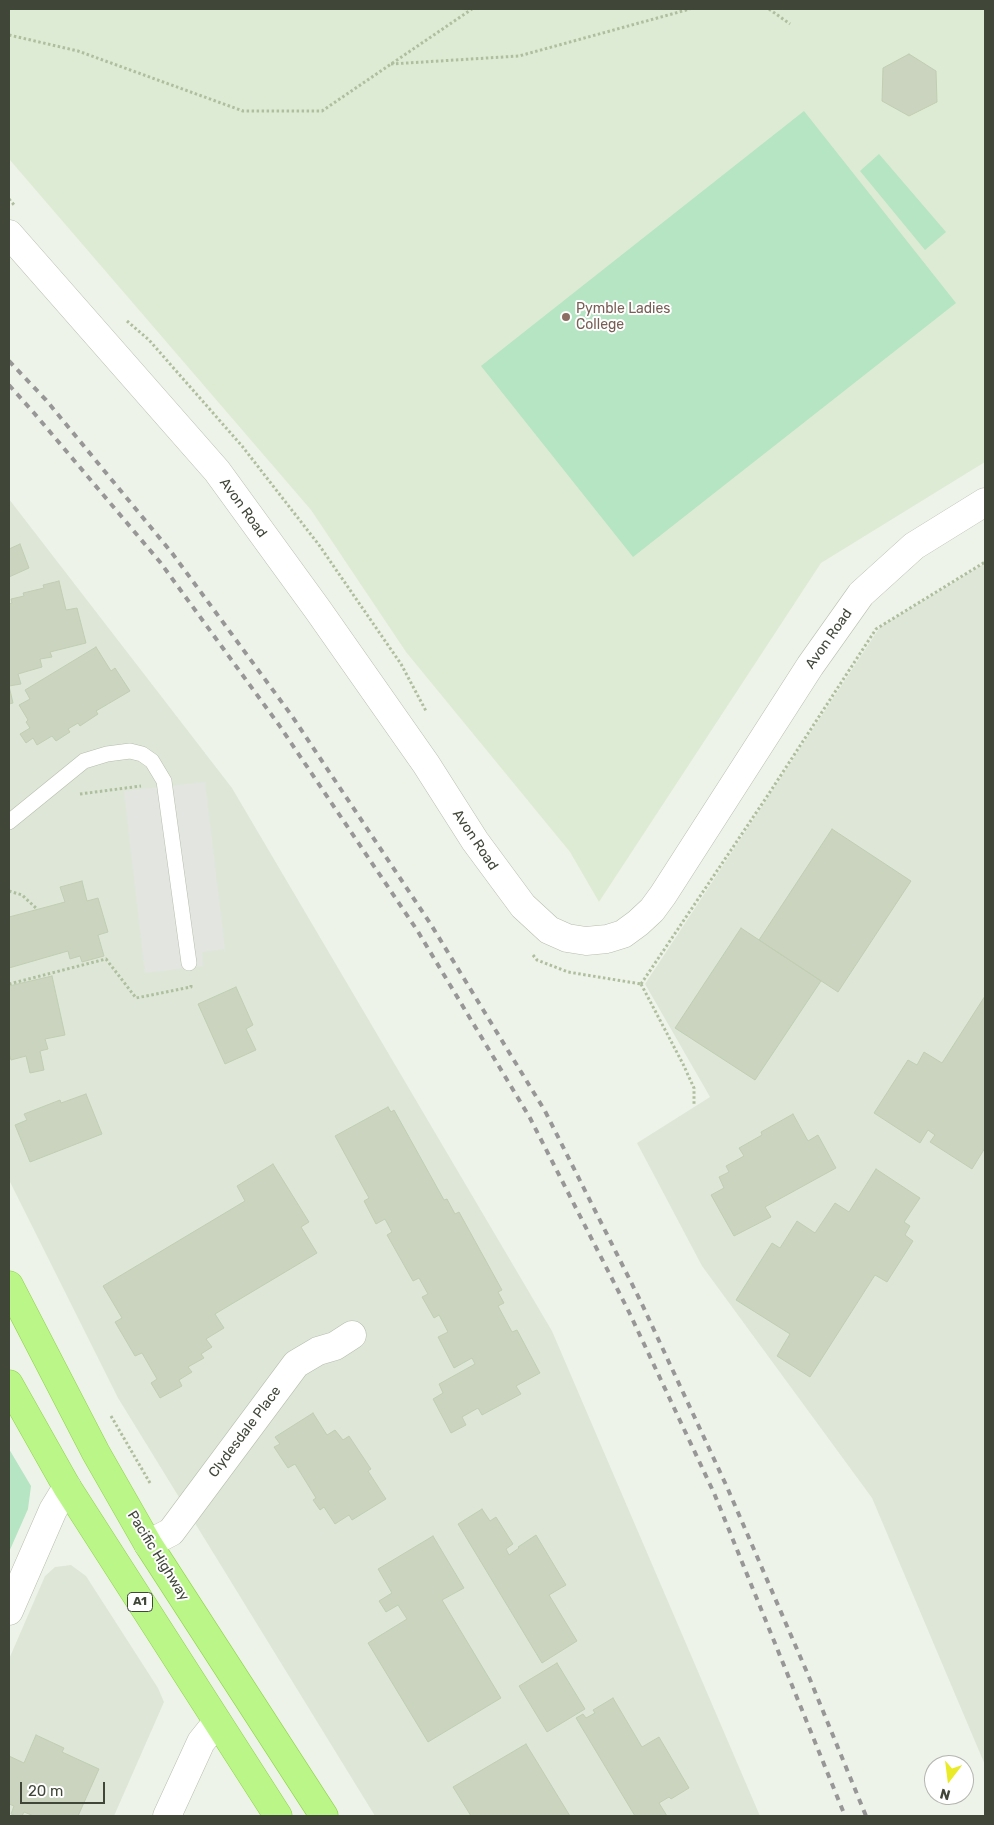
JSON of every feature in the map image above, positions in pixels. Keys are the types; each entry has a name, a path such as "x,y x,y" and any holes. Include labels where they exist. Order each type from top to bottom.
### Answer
{"highway":[{"name":"Pacific Highway","path":"9,1285 96,1453 148,1544 324,1816"},
{"name":"A1","path":"9,1384 67,1487 278,1816"}],"street":[{"name":"Avon Road","path":"9,234 217,471 426,764 475,841 523,906 549,930 568,938 586,941 607,939 623,934 638,924 652,910 810,666 861,594 914,546 985,502"},
{"name":"Clydesdale Place","path":"148,1544 170,1532 296,1364 318,1351 335,1346 352,1335"},
{"path":"9,1611 53,1510 67,1487"},
{"path":"167,1816 201,1742 217,1722"}],"lane":[{"path":"9,822 84,761 107,754 130,751 142,754 152,761 164,781 189,963"}],"path":[{"path":"9,35 78,51 243,111 322,111 472,9"},
{"path":"390,64 519,56 690,9"},
{"path":"769,9 790,24"},
{"path":"694,1104 694,1088 641,984 876,629 985,562"},
{"path":"74,794 148,786"},
{"path":"9,891 22,895 37,910"},
{"path":"9,984 106,959 136,998 191,987 189,963"}],"shaded area":[{"name":"Pymble Ladies College","path":"9,9 985,9 985,462 821,563 599,902 570,852 406,652 311,510 9,159"},
{"path":"9,499 232,788 552,1331 760,1816 375,1816 118,1398 9,1180"},
{"path":"985,563 985,1765 872,1498 702,1266 637,1143 710,1097 645,984 880,627"},
{"path":"205,782 225,949 202,952 203,966 145,973 124,791"},
{"path":"71,1565 86,1576 158,1688 164,1702 114,1816 9,1816 9,1659 45,1576 55,1567"}],"green space":[{"path":"804,111 956,303 633,557 481,366"},
{"path":"879,154 946,232 925,250 860,171"},
{"path":"9,1449 31,1486 28,1509 9,1552"}],"building":[{"path":"909,54 936,71 937,102 909,116 882,101 883,68"},
{"path":"20,544 29,568 9,577 9,549"},
{"path":"59,581 66,610 77,608 86,643 50,652 52,657 40,659 42,667 18,674 21,684 9,686 9,604 12,603 11,599 24,596 23,593 44,588 43,585"},
{"path":"96,647 111,671 115,668 130,691 96,711 98,714 80,726 78,723 68,729 70,732 56,741 52,736 37,745 33,738 26,743 20,734 30,728 26,722 28,720 19,705 30,699 25,690"},
{"path":"9,686 13,703 9,704"},
{"path":"832,829 911,881 838,992 759,940"},
{"path":"82,881 87,901 98,898 108,932 98,935 104,956 82,962 80,956 70,959 68,951 9,968 9,917 65,902 60,887"},
{"path":"741,928 821,981 755,1080 675,1028"},
{"path":"52,976 65,1035 45,1039 48,1049 40,1051 44,1070 30,1073 26,1056 11,1060 9,1053 9,986"},
{"path":"236,987 253,1025 246,1029 256,1050 225,1064 198,1004"},
{"path":"985,996 985,1148 972,1169 930,1142 935,1135 928,1130 920,1143 874,1113 908,1060 917,1065 924,1052 942,1063"},
{"path":"86,1094 102,1134 30,1162 15,1125 27,1120 24,1114 60,1100 61,1103"},
{"path":"388,1107 391,1112 394,1110 444,1200 447,1199 455,1214 459,1212 502,1290 498,1292 504,1303 498,1306 512,1332 517,1330 540,1373 516,1386 521,1394 482,1415 478,1408 462,1417 466,1425 451,1433 433,1399 443,1393 439,1384 475,1364 472,1358 454,1368 438,1337 448,1332 439,1315 434,1318 422,1297 428,1294 419,1278 413,1281 387,1235 392,1232 385,1219 376,1224 364,1201 369,1198 335,1136"},
{"path":"793,1114 808,1141 818,1135 836,1168 765,1207 771,1217 734,1236 711,1195 724,1188 719,1177 729,1172 726,1166 744,1156 739,1148 762,1135 761,1132"},
{"path":"273,1164 309,1222 301,1227 317,1253 215,1314 224,1328 206,1339 212,1347 201,1354 204,1358 188,1367 192,1372 179,1380 182,1386 160,1398 151,1383 157,1379 142,1353 135,1356 115,1322 122,1318 103,1286 245,1201 237,1186"},
{"path":"876,1169 920,1198 904,1222 910,1226 905,1235 913,1241 887,1282 875,1275 810,1377 777,1356 790,1334 736,1300 772,1243 780,1248 797,1221 815,1233 835,1203 849,1212"},
{"path":"313,1413 327,1435 335,1430 343,1440 349,1436 371,1469 368,1471 386,1499 352,1520 349,1515 335,1524 324,1507 320,1510 313,1500 316,1498 295,1464 288,1468 274,1447 280,1444 275,1437"},
{"path":"482,1509 490,1521 496,1517 513,1544 506,1549 509,1555 536,1535 566,1585 549,1595 577,1641 542,1663 458,1524"},
{"path":"433,1536 464,1588 442,1600 501,1698 428,1742 368,1643 407,1619 398,1605 386,1612 379,1601 392,1593 378,1569"},
{"path":"557,1663 585,1709 547,1732 519,1686"},
{"path":"613,1698 642,1747 659,1737 689,1788 671,1799 669,1797 659,1803 667,1816 635,1816 576,1718 583,1714 586,1718 595,1713 593,1710"},
{"path":"36,1735 64,1748 62,1752 99,1769 78,1816 34,1816 24,1812 22,1816 11,1814 14,1806 9,1804 9,1756 24,1763"},
{"path":"526,1744 570,1816 471,1816 453,1787"}],"railway":[{"path":"9,361 46,400 172,553 292,716 430,923 545,1111 641,1302 727,1487 809,1677 866,1816"},
{"path":"9,385 160,562 279,725 417,930 530,1118 629,1312 714,1493 845,1816"}],"place":[{"name":"Pymble Ladies College","path":"566,317"}]}
